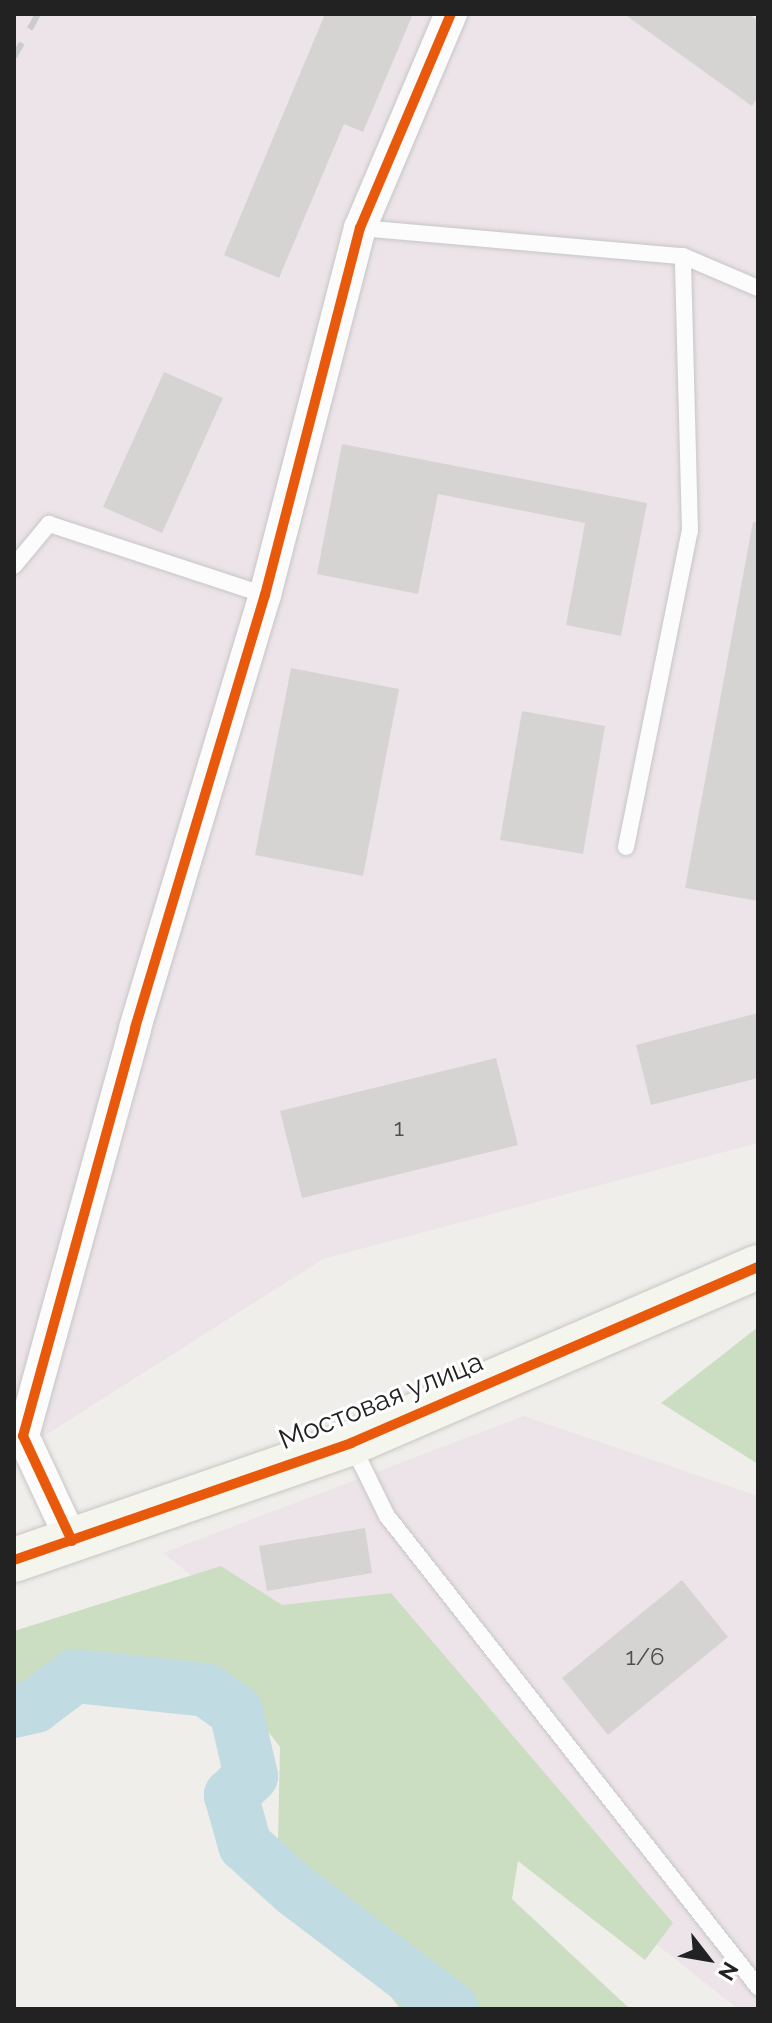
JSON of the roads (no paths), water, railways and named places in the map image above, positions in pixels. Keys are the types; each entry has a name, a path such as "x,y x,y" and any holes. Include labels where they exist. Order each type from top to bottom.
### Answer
{"street":[{"path":"72,1541 23,1436 135,1028 265,595 360,228 451,14"},
{"name":"Мостовая улица","path":"14,1560 351,1443 758,1267"}],"lane":[{"path":"360,228 683,256 758,288"},
{"path":"626,847 690,531 683,256"},
{"path":"14,566 49,524 265,595"},
{"path":"351,1443 387,1516 758,1987"}],"waterway":[{"path":"14,1711 35,1706 75,1676 206,1690 236,1711 251,1776 231,1795 245,1845 295,1890 452,2009"}],"railway":[{"path":"14,57 38,14"}]}
